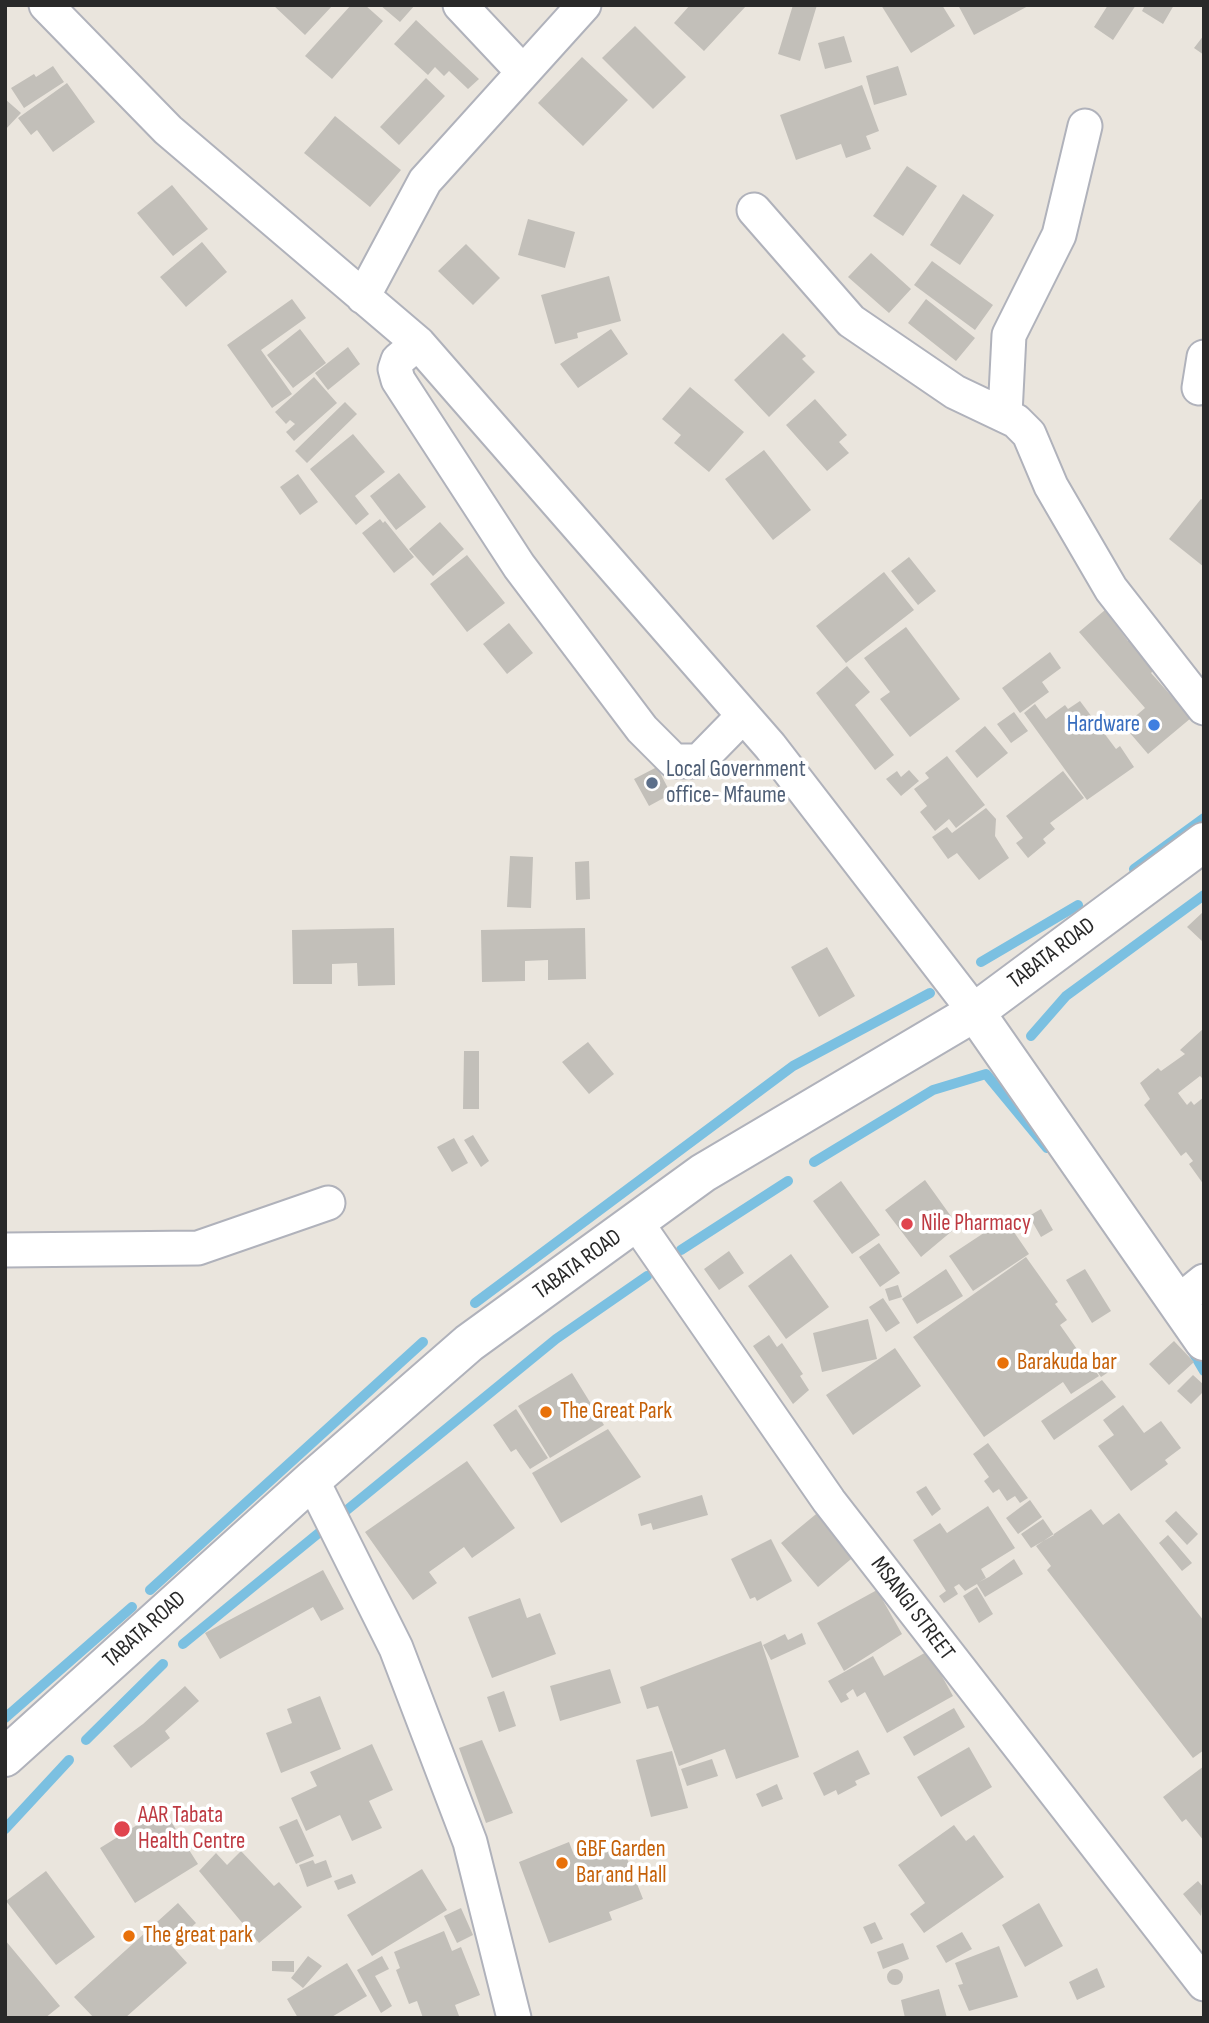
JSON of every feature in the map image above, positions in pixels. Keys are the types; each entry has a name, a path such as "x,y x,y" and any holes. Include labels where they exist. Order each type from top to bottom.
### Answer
{"main road":[{"name":"TABATA ROAD","path":"5,1757 312,1479 469,1343 703,1173 975,1012 1204,842"},
{"path":"975,1012 1191,1291 1204,1341"}],"street":[{"path":"46,5 168,130 418,343 743,716 975,1012"},
{"path":"460,5 523,72"},
{"path":"363,297 425,181 584,5"},
{"path":"1005,414 1009,335 1059,235 1085,126"},
{"path":"754,210 851,320 956,392 1016,421 1028,434 1051,486 1111,589 1204,708"},
{"path":"418,343 398,360 395,369 398,380 519,566 642,729 674,761 699,761 743,716"},
{"path":"5,1250 198,1248 328,1203"},
{"name":"MSANGI STREET","path":"636,1222 830,1501 1204,1984"},
{"path":"312,1479 396,1648 470,1842 505,2013"}],"building":[{"path":"273,5 333,5 305,35"},
{"path":"351,5 365,5 383,21 332,79 305,56"},
{"path":"380,5 415,5 400,22"},
{"path":"690,5 747,5 704,51 674,23"},
{"path":"793,5 817,5 800,61 778,54"},
{"path":"881,5 942,5 955,26 911,53"},
{"path":"958,5 1030,5 974,35"},
{"path":"1108,5 1136,5 1113,40 1094,27"},
{"path":"1145,5 1174,5 1163,24 1142,11"},
{"path":"416,20 479,79 468,89 449,71 444,76 435,67 428,75 394,44"},
{"path":"635,26 686,77 653,109 602,58"},
{"path":"1204,35 1204,55 1194,48"},
{"path":"844,36 852,62 825,69 818,43"},
{"path":"582,57 628,100 583,146 538,103"},
{"path":"53,66 64,82 24,108 11,88"},
{"path":"898,66 907,95 874,105 866,76"},
{"path":"426,78 445,96 399,145 380,127"},
{"path":"67,83 95,122 53,152 37,130 31,135 18,118"},
{"path":"862,85 879,131 866,136 871,149 846,158 841,144 796,160 780,115"},
{"path":"5,99 21,113 5,130"},
{"path":"335,116 401,170 370,207 304,153"},
{"path":"907,166 937,186 903,236 873,216"},
{"path":"172,185 208,229 173,256 137,213"},
{"path":"963,194 994,215 960,265 930,245"},
{"path":"528,219 575,232 565,268 518,255"},
{"path":"202,242 227,272 186,307 160,277"},
{"path":"466,244 500,278 473,305 438,271"},
{"path":"871,253 911,289 889,313 848,277"},
{"path":"932,261 993,305 975,330 914,285"},
{"path":"609,276 621,321 577,333 578,338 555,344 541,295"},
{"path":"292,299 306,318 261,350 292,394 272,408 227,345"},
{"path":"926,299 975,338 956,361 908,323"},
{"path":"300,329 326,363 293,388 267,355"},
{"path":"611,329 628,354 578,388 560,364"},
{"path":"783,333 806,356 802,359 815,372 769,417 734,380"},
{"path":"348,347 360,364 328,390 315,373"},
{"path":"314,377 337,403 294,441 286,432 295,424 290,420 286,424 275,412"},
{"path":"690,387 744,432 709,472 674,443 681,435 662,419"},
{"path":"815,399 847,435 839,442 849,453 827,471 786,425"},
{"path":"345,402 357,414 307,463 295,451"},
{"path":"353,434 385,472 355,496 369,514 356,525 310,469"},
{"path":"764,450 811,510 773,540 725,479"},
{"path":"399,473 426,507 396,530 370,496"},
{"path":"298,474 318,502 300,515 280,487"},
{"path":"1201,499 1204,501 1204,567 1169,539"},
{"path":"380,519 383,523 385,521 414,557 394,573 362,533"},
{"path":"440,522 464,549 433,576 409,549"},
{"path":"467,555 505,603 467,632 430,584"},
{"path":"909,557 936,591 918,605 891,571"},
{"path":"884,572 914,610 846,663 816,626"},
{"path":"1105,610 1128,641 1131,638 1154,670 1151,673 1191,718 1148,754 1124,726 1145,708 1079,632"},
{"path":"509,623 533,653 507,674 483,644"},
{"path":"906,627 960,699 910,737 880,699 890,692 864,658"},
{"path":"1050,652 1061,668 1042,682 1049,692 1020,713 1002,688"},
{"path":"847,666 870,692 855,705 894,755 875,770 816,693"},
{"path":"1080,701 1116,749 1120,746 1134,767 1087,800 1024,713 1035,704 1046,719 1065,705 1068,709"},
{"path":"1014,712 1028,731 1011,743 997,724"},
{"path":"985,726 1008,753 977,778 955,751"},
{"path":"947,756 985,805 956,828 949,819 935,831 920,812 927,806 914,789 929,778 925,773"},
{"path":"657,767 671,794 649,806 634,779"},
{"path":"909,770 919,781 901,796 886,779 897,771 901,777"},
{"path":"1063,771 1084,798 1050,823 1055,829 1043,839 1046,843 1028,858 1016,843 1023,838 1006,816"},
{"path":"986,808 996,819 995,836 1009,858 979,880 957,853 948,859 932,837 947,827 952,833"},
{"path":"510,856 533,857 531,908 507,907"},
{"path":"589,861 590,899 576,900 575,862"},
{"path":"1204,911 1204,940 1202,941 1187,927"},
{"path":"394,928 395,985 358,986 357,963 332,964 332,984 293,984 292,930"},
{"path":"585,928 586,979 548,980 548,960 525,961 525,981 482,982 481,930"},
{"path":"827,947 855,996 819,1017 791,967"},
{"path":"1204,1028 1204,1080 1200,1076 1178,1093 1187,1105 1191,1101 1194,1105 1204,1097 1204,1185 1189,1164 1193,1161 1186,1152 1181,1156 1144,1105 1150,1099 1140,1083 1158,1068 1161,1071 1185,1054 1180,1050"},
{"path":"588,1042 614,1074 589,1094 562,1062"},
{"path":"464,1051 479,1051 479,1109 463,1109"},
{"path":"473,1135 489,1161 481,1167 464,1140"},
{"path":"454,1138 468,1163 452,1172 437,1147"},
{"path":"925,1180 958,1226 921,1257 885,1210"},
{"path":"841,1181 880,1235 852,1254 813,1201"},
{"path":"1041,1209 1053,1230 1041,1237 1029,1216"},
{"path":"1005,1219 1029,1254 973,1291 949,1256"},
{"path":"879,1243 900,1273 880,1287 859,1257"},
{"path":"729,1251 744,1273 719,1290 704,1269"},
{"path":"791,1254 829,1307 786,1339 748,1286"},
{"path":"1026,1257 1058,1302 1055,1304 1067,1320 1060,1325 1079,1352 1066,1362 1073,1372 1089,1362 1099,1376 1071,1394 1063,1382 984,1437 913,1337"},
{"path":"946,1269 963,1296 917,1324 902,1299"},
{"path":"1085,1269 1111,1311 1092,1323 1066,1280"},
{"path":"898,1285 902,1297 889,1301 885,1289"},
{"path":"883,1298 900,1323 886,1332 869,1307"},
{"path":"868,1319 877,1359 822,1372 813,1333"},
{"path":"769,1335 777,1347 782,1343 803,1374 800,1376 809,1390 793,1404 753,1346"},
{"path":"1174,1341 1194,1362 1169,1385 1149,1364"},
{"path":"895,1348 921,1386 853,1435 826,1395"},
{"path":"1100,1357 1110,1371 1101,1377 1091,1363"},
{"path":"572,1373 604,1425 550,1458 518,1406"},
{"path":"1193,1375 1204,1385 1204,1391 1191,1404 1177,1391"},
{"path":"1102,1380 1116,1397 1054,1440 1041,1421"},
{"path":"1123,1405 1144,1433 1161,1421 1181,1448 1165,1460 1168,1464 1131,1491 1098,1446 1114,1435 1103,1420"},
{"path":"516,1409 548,1458 530,1469 516,1449 511,1452 493,1425"},
{"path":"608,1429 641,1477 561,1523 532,1473"},
{"path":"988,1443 1028,1498 1020,1503 1015,1496 1007,1501 999,1489 993,1493 984,1481 989,1477 973,1454"},
{"path":"467,1461 515,1528 472,1558 464,1547 429,1572 437,1583 413,1600 365,1532"},
{"path":"926,1486 941,1509 932,1516 916,1492"},
{"path":"702,1495 708,1515 653,1530 651,1523 641,1526 638,1514"},
{"path":"1030,1500 1042,1517 1018,1534 1006,1518"},
{"path":"988,1506 1015,1548 981,1569 986,1578 979,1582 989,1577 1014,1559 1023,1574 985,1597 977,1584 965,1591 959,1584 954,1587 958,1594 944,1603 939,1596 946,1591 913,1540 940,1523 947,1533"},
{"path":"1091,1509 1103,1525 1119,1513 1204,1621 1204,1750 1193,1758 1047,1570 1051,1566 1036,1546"},
{"path":"821,1510 857,1554 818,1587 781,1543"},
{"path":"1176,1511 1198,1534 1187,1545 1165,1521"},
{"path":"1043,1519 1054,1535 1031,1548 1021,1534"},
{"path":"1168,1535 1192,1563 1182,1571 1159,1543"},
{"path":"771,1539 792,1581 757,1601 755,1597 750,1599 731,1559"},
{"path":"323,1570 344,1609 321,1621 313,1607 220,1659 205,1633"},
{"path":"977,1587 993,1614 979,1623 963,1596"},
{"path":"877,1590 902,1634 844,1671 817,1623"},
{"path":"520,1598 527,1618 540,1613 556,1654 492,1678 468,1617"},
{"path":"802,1633 806,1644 771,1660 763,1645 785,1634 788,1640"},
{"path":"761,1641 799,1757 736,1779 725,1749 679,1766 658,1706 647,1709 640,1687"},
{"path":"928,1651 953,1696 887,1733 865,1692 857,1697 853,1689 846,1694 849,1699 841,1703 828,1681 873,1656 884,1676"},
{"path":"610,1669 621,1703 560,1721 550,1686"},
{"path":"185,1686 199,1701 165,1731 170,1738 131,1768 113,1746 143,1724"},
{"path":"504,1691 516,1726 499,1732 487,1697"},
{"path":"320,1696 341,1749 281,1773 266,1733 292,1723 287,1709"},
{"path":"954,1708 965,1727 914,1756 903,1737"},
{"path":"482,1740 513,1813 486,1823 459,1748"},
{"path":"372,1744 393,1790 369,1801 382,1828 352,1841 340,1815 306,1831 291,1798 317,1786 310,1772"},
{"path":"969,1747 992,1787 941,1817 917,1777"},
{"path":"858,1750 870,1774 855,1781 857,1785 838,1795 836,1790 824,1796 813,1773"},
{"path":"672,1751 688,1808 651,1817 636,1760"},
{"path":"712,1759 718,1776 687,1786 681,1769"},
{"path":"1204,1766 1204,1841 1186,1819 1182,1822 1163,1797"},
{"path":"777,1784 783,1799 762,1807 756,1794"},
{"path":"163,1809 198,1864 135,1903 100,1848"},
{"path":"297,1819 314,1856 296,1864 279,1827"},
{"path":"954,1825 966,1841 974,1835 1004,1877 924,1933 910,1914 925,1903 898,1865"},
{"path":"619,1838 643,1899 609,1912 612,1920 549,1943 519,1862 569,1842 574,1855"},
{"path":"241,1851 274,1886 279,1882 302,1907 259,1943 199,1871 216,1853 227,1865"},
{"path":"313,1860 315,1864 326,1860 332,1877 307,1887 299,1865"},
{"path":"422,1869 447,1910 372,1956 347,1915"},
{"path":"46,1871 95,1937 56,1965 6,1901"},
{"path":"352,1874 356,1883 338,1890 334,1881"},
{"path":"1198,1881 1204,1888 1201,1916 1183,1894"},
{"path":"178,1903 196,1923 171,1945 187,1963 125,2018 94,2018 74,1997"},
{"path":"1039,1903 1063,1946 1025,1967 1002,1925"},
{"path":"461,1908 473,1935 457,1943 444,1916"},
{"path":"875,1922 883,1939 871,1944 863,1927"},
{"path":"444,1931 452,1951 461,1947 480,1995 455,2005 459,2016 423,2018 417,2001 409,2004 396,1970 400,1968 394,1952"},
{"path":"962,1932 972,1949 946,1963 936,1946"},
{"path":"5,1940 60,2006 45,2018 5,2018"},
{"path":"903,1943 909,1959 883,1969 877,1952"},
{"path":"999,1946 1018,1997 969,2011 958,1985 963,1984 955,1963"},
{"path":"308,1956 322,1966 303,1988 291,1978"},
{"path":"382,1956 389,1969 375,1976 392,2006 381,2013 357,1970"},
{"path":"272,1961 294,1961 294,1972 272,1971"},
{"path":"347,1963 367,1996 330,2018 298,2018 287,1999"},
{"path":"1097,1968 1105,1987 1077,2000 1069,1982"},
{"path":"892,1969 898,1969 903,1977 901,1983 892,1985 887,1980 887,1974"},
{"path":"939,1989 947,2018 905,2018 901,2000"}],"waterway":[{"path":"1134,869 1204,818"},
{"path":"1031,1036 1066,996 1204,895"},
{"path":"981,962 1078,905"},
{"path":"475,1303 793,1066 930,993"},
{"path":"814,1162 933,1090 986,1074 1047,1148"},
{"path":"681,1250 788,1181"},
{"path":"183,1644 556,1339 647,1276"},
{"path":"150,1590 423,1342"},
{"path":"1191,1349 1204,1371"},
{"path":"5,1718 132,1607"},
{"path":"86,1740 163,1664"},
{"path":"5,1829 69,1760"}],"place":[{"name":"Hardware","path":"1154,725"},
{"name":"Local Government office- Mfaume","path":"652,783"},
{"name":"Nile Pharmacy","path":"907,1224"},
{"name":"Barakuda bar","path":"1003,1363"},
{"name":"The Great Park","path":"546,1412"},
{"name":"AAR Tabata Health Centre","path":"122,1829"},
{"name":"GBF Garden Bar and Hall","path":"562,1863"},
{"name":"The great park","path":"129,1936"}]}
